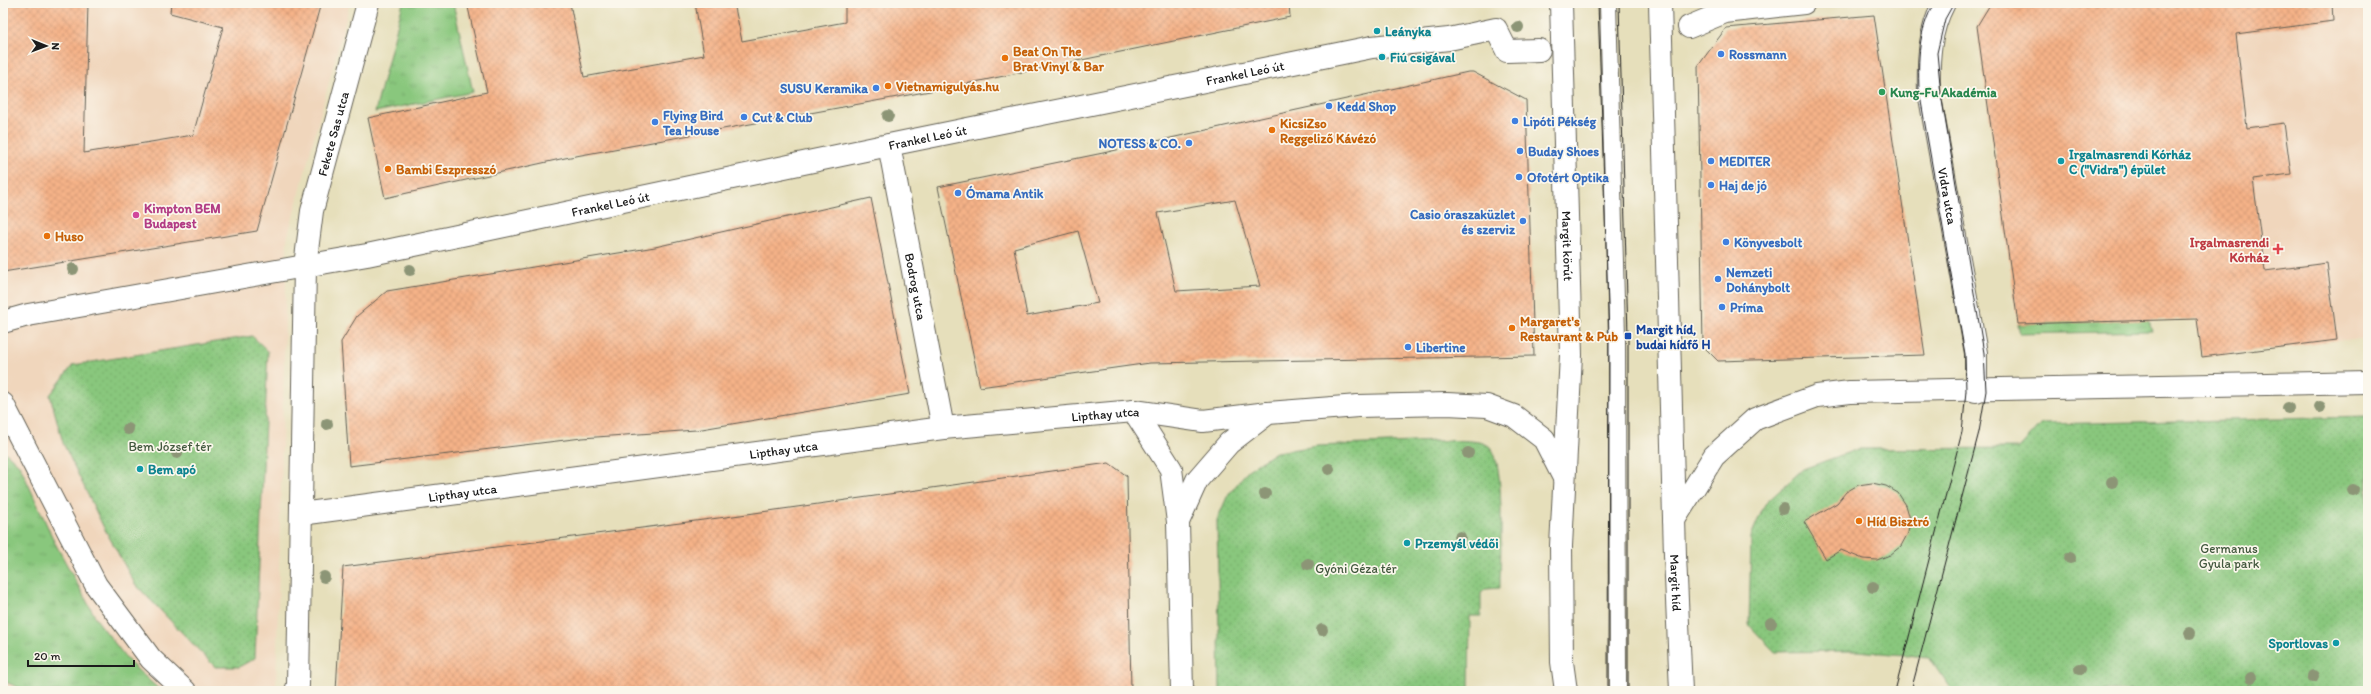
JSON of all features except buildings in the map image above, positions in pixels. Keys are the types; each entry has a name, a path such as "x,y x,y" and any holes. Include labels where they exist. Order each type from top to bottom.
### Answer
{"street":[{"name":"Fekete Sas utca","path":"305,266 312,211 368,3"},
{"name":"Margit körút","path":"1561,3 1571,355 1564,484"},
{"name":"Margit híd","path":"1660,3 1674,520 1681,691"},
{"path":"1689,26 1725,12 1804,3"},
{"name":"Vidra utca","path":"1944,3 1936,17 1928,56 1929,92 1976,353 1976,391"},
{"name":"Frankel Leó út","path":"305,266 1372,47 1449,39 1496,29 1507,51 1539,50"},
{"name":"Bodrog utca","path":"889,145 943,428"},
{"path":"3,322 28,315 305,266 298,685 296,691"},
{"path":"1674,520 1714,456 1755,419 1817,396 1850,392 1976,391 2368,382"},
{"path":"3,404 96,586 151,659 185,691"},
{"name":"Lipthay utca","path":"301,514 943,428 1134,411 1203,421 1268,413 1358,406 1447,404 1487,406 1514,416 1544,439 1564,484"},
{"path":"1134,411 1171,469 1178,522 1182,691"},
{"path":"1178,522 1197,480 1229,443 1268,413"},
{"path":"1564,484 1561,546 1562,655 1566,691"}],"lane":[{"path":"1608,3 1617,320 1618,691"}],"shaded area":[{"path":"3,3 350,3 287,239 276,691 3,691"},
{"name":"Irgalmasrendi Kórház","path":"2157,3 2368,3 2368,340 2337,340 2202,357"}],"green space":[{"path":"403,3 453,3 473,92 375,112"},
{"path":"2148,320 2151,331 2020,334 2018,324"},
{"name":"Bem József tér","path":"252,336 268,351 255,658 239,667 215,667 135,584 103,526 63,443 50,395 73,365"},
{"name":"Germanus Gyula park","path":"2368,417 2368,691 1953,691 1929,657 1857,651 1775,652 1749,625 1751,536 1765,504 1803,469 1858,449 2019,448 2041,424"},
{"name":"Gyóni Géza tér","path":"1472,441 1486,444 1490,447 1495,456 1498,471 1501,513 1500,588 1486,589 1481,593 1481,616 1470,616 1469,691 1220,691 1217,520 1227,497 1248,470 1276,452 1317,446"},
{"path":"4,451 20,466 55,543 97,620 130,663 161,691 37,691 20,688 3,681"}],"tram line":[{"path":"1598,3 1609,336 1608,691"},
{"path":"1619,3 1628,336 1628,691"},
{"path":"1895,691 1962,432 1966,391 1965,354 1919,90 1920,45 1925,24 1934,3"},
{"path":"1911,691 1979,432 1986,391 1984,353 1941,94 1937,53 1945,19 1954,3"}],"place":[{"name":"Leányka","path":"1377,31"},
{"name":"Rossmann","path":"1721,54"},
{"name":"Fiú csigával","path":"1382,57"},
{"name":"Beat On The Brat Vinyl & Bar","path":"1005,58"},
{"name":"Vietnamigulyás.hu","path":"888,86"},
{"name":"SUSU Keramika","path":"876,88"},
{"name":"Kung-Fu Akadémia","path":"1882,92"},
{"name":"Kedd Shop","path":"1329,106"},
{"name":"Cut & Club","path":"744,117"},
{"name":"Lipóti Pékség","path":"1515,121"},
{"name":"Flying Bird Tea House","path":"655,122"},
{"name":"KicsiZso Reggeliző Kávézó","path":"1272,130"},
{"name":"NOTESS & CO.","path":"1189,143"},
{"name":"Buday Shoes","path":"1520,151"},
{"name":"MEDITER","path":"1711,161"},
{"name":"Irgalmasrendi Kórház C (\"Vidra\") épület","path":"2061,161"},
{"name":"Bambi Eszpresszó","path":"388,169"},
{"name":"Ofotért Optika","path":"1519,177"},
{"name":"Haj de jó","path":"1711,185"},
{"name":"Ómama Antik","path":"958,193"},
{"name":"Kimpton BEM Budapest","path":"136,215"},
{"name":"Casio óraszaküzlet és szerviz","path":"1523,221"},
{"name":"Huso","path":"47,236"},
{"name":"Könyvesbolt","path":"1726,242"},
{"name":"Irgalmasrendi Kórház","path":"2278,249"},
{"name":"Nemzeti Dohánybolt","path":"1718,279"},
{"name":"Príma","path":"1722,307"},
{"name":"Margaret's Restaurant & Pub","path":"1512,328"},
{"name":"Margit híd, budai hídfő H","path":"1628,336"},
{"name":"Libertine","path":"1408,347"},
{"name":"Bem apó","path":"140,469"},
{"name":"Híd Bisztró","path":"1859,521"},
{"name":"Przemyśl védői","path":"1407,543"},
{"name":"Sportlovas","path":"2336,643"}]}
